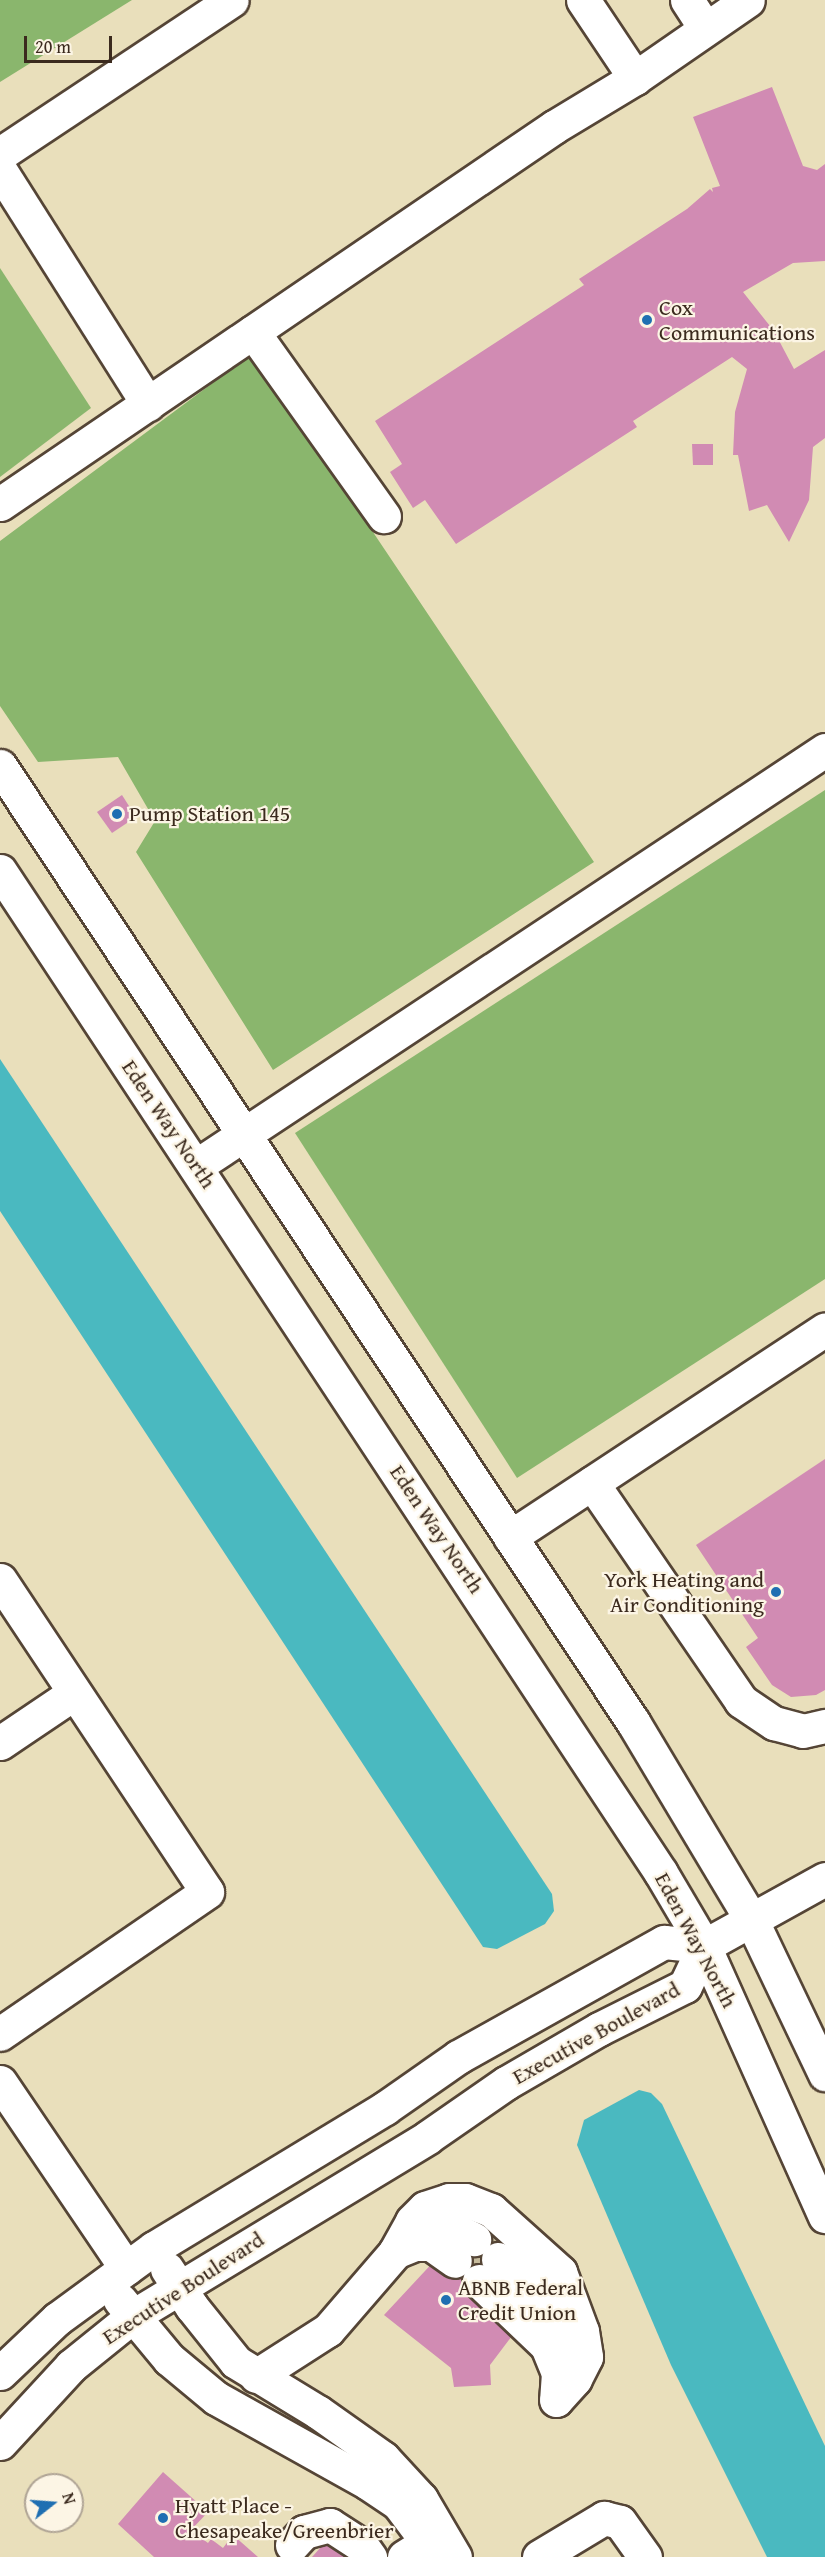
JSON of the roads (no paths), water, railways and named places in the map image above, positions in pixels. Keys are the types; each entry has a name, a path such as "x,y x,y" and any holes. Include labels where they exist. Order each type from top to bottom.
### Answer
{"street":[{"path":"0,154 232,0"},
{"path":"583,0 635,78"},
{"path":"687,0 705,28"},
{"path":"0,504 554,127 635,78 748,0"},
{"path":"0,170 148,404"},
{"path":"253,332 384,516"},
{"path":"196,1166 825,750"},
{"path":"0,766 633,1722 751,1920 825,2074"},
{"name":"Eden Way North","path":"0,871 600,1776 704,1946 825,2216"},
{"path":"510,1537 825,1329"},
{"path":"592,1483 741,1701 774,1723 803,1731 825,1726"},
{"path":"0,1580 207,1893 0,2034"},
{"path":"0,1743 75,1693"},
{"path":"704,1946 825,1879"},
{"name":"Executive Boulevard","path":"0,2373 57,2319 154,2248 385,2108 458,2056 664,1942 704,1946 686,1986 599,2029 506,2083 428,2137 178,2286 133,2316 71,2366 0,2443"},
{"path":"0,2082 116,2275 133,2316 170,2359 216,2398 383,2493 408,2513 422,2552"},
{"path":"256,2376 328,2330 406,2240 412,2221 433,2204 465,2200 491,2210 562,2275 586,2348 567,2387"},
{"path":"406,2240 415,2244 430,2244 481,2255 562,2297 579,2351 567,2387"},
{"path":"154,2248 178,2286 236,2362 318,2412 383,2458 427,2508 455,2557"},
{"path":"481,2255 547,2346 558,2373 567,2387"},
{"path":"422,2552 427,2508"},
{"path":"539,2557 604,2518 620,2522 645,2557"},
{"path":"292,2545 304,2532 330,2525 362,2546 370,2557"}],"water":[{"path":"0,1059 552,1894 554,1911 545,1924 497,1949 483,1947 0,1211"},
{"path":"639,2090 651,2093 662,2104 825,2446 825,2557 767,2557 671,2365 577,2145 584,2120"}],"tunnel":[{"path":"483,2229 507,2249"},
{"path":"463,2251 487,2271"}],"place":[{"name":"Cox Communications","path":"647,320"},
{"name":"Pump Station 145","path":"117,814"},
{"name":"York Heating and Air Conditioning","path":"776,1592"},
{"name":"ABNB Federal Credit Union","path":"446,2300"},
{"name":"Hyatt Place - Chesapeake/Greenbrier","path":"163,2518"}]}
